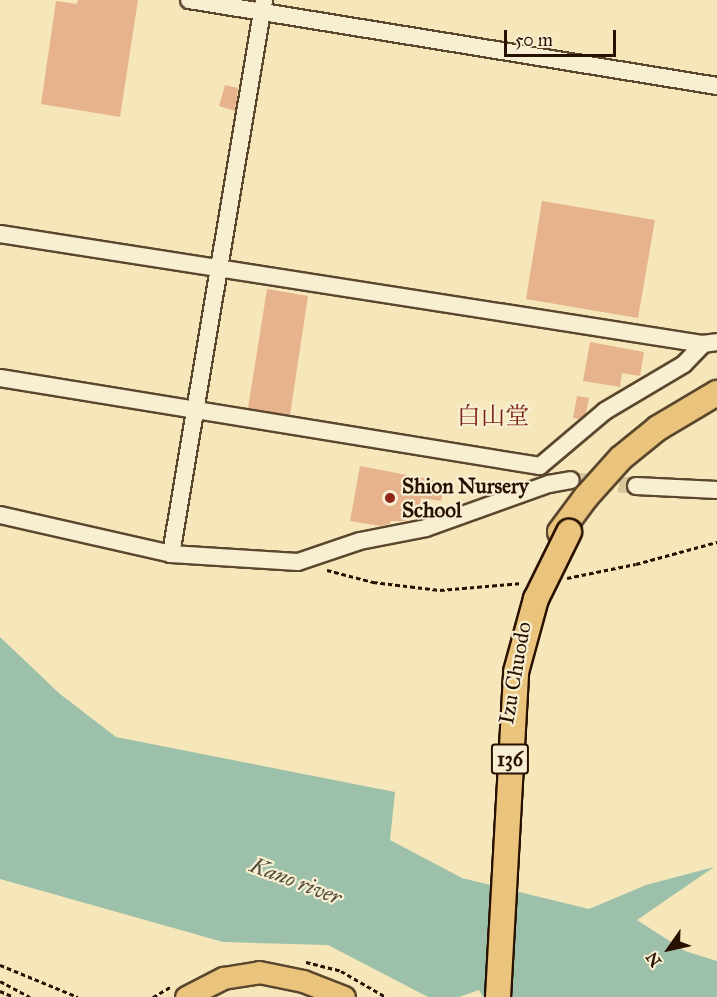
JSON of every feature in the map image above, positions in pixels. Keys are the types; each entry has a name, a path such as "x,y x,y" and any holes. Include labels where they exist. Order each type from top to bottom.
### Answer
{"highway":[{"name":"Izu Chuodo","path":"490,997 510,670 530,597 565,532 621,458 658,428 717,393"},
{"name":"Izu Chuodo","path":"498,997 519,654 544,579 565,532 629,461 662,434 717,402"}],"main road":[{"path":"186,997 223,978 259,972 303,981 344,997"}],"street":[{"path":"189,0 263,6 717,86"},
{"path":"171,554 198,411 263,6"},
{"path":"0,234 220,270 710,343"},
{"path":"0,378 540,466 605,411 684,364 710,343"},
{"path":"0,515 171,554 298,562 360,541 426,528 527,491 572,480"},
{"path":"636,486 717,490"}],"path":[{"path":"562,579 636,564 717,542"},
{"path":"298,562 374,582 440,590 529,582"},
{"path":"0,965 78,997"},
{"path":"0,981 30,997"},
{"path":"0,991 14,997"}],"water":[{"name":"Kano river","path":"0,637 60,694 116,737 395,792 390,840 462,878 589,909 646,885 714,867 637,920 685,951 717,961 717,997 483,997 479,990 459,997 428,997 328,945 223,942 0,879"}],"building":[{"path":"78,0 138,0 120,117 41,104 56,1 77,4"},
{"path":"225,85 238,88 235,111 219,106"},
{"path":"542,201 655,220 638,318 526,299"},
{"path":"267,289 308,296 290,415 248,408"},
{"path":"590,342 644,352 640,376 622,373 620,387 583,381"},
{"path":"577,396 589,398 586,413 579,419 573,418"},
{"path":"360,466 433,480 432,484 444,486 441,501 421,498 418,514 406,512 405,521 390,521 390,524 380,526 350,521"}],"tunnel":[{"path":"571,480 636,486"}],"place":[{"name":"Shion Nursery School","path":"390,498"}],"district":[{"name":"白山堂","path":"493,417"}]}
